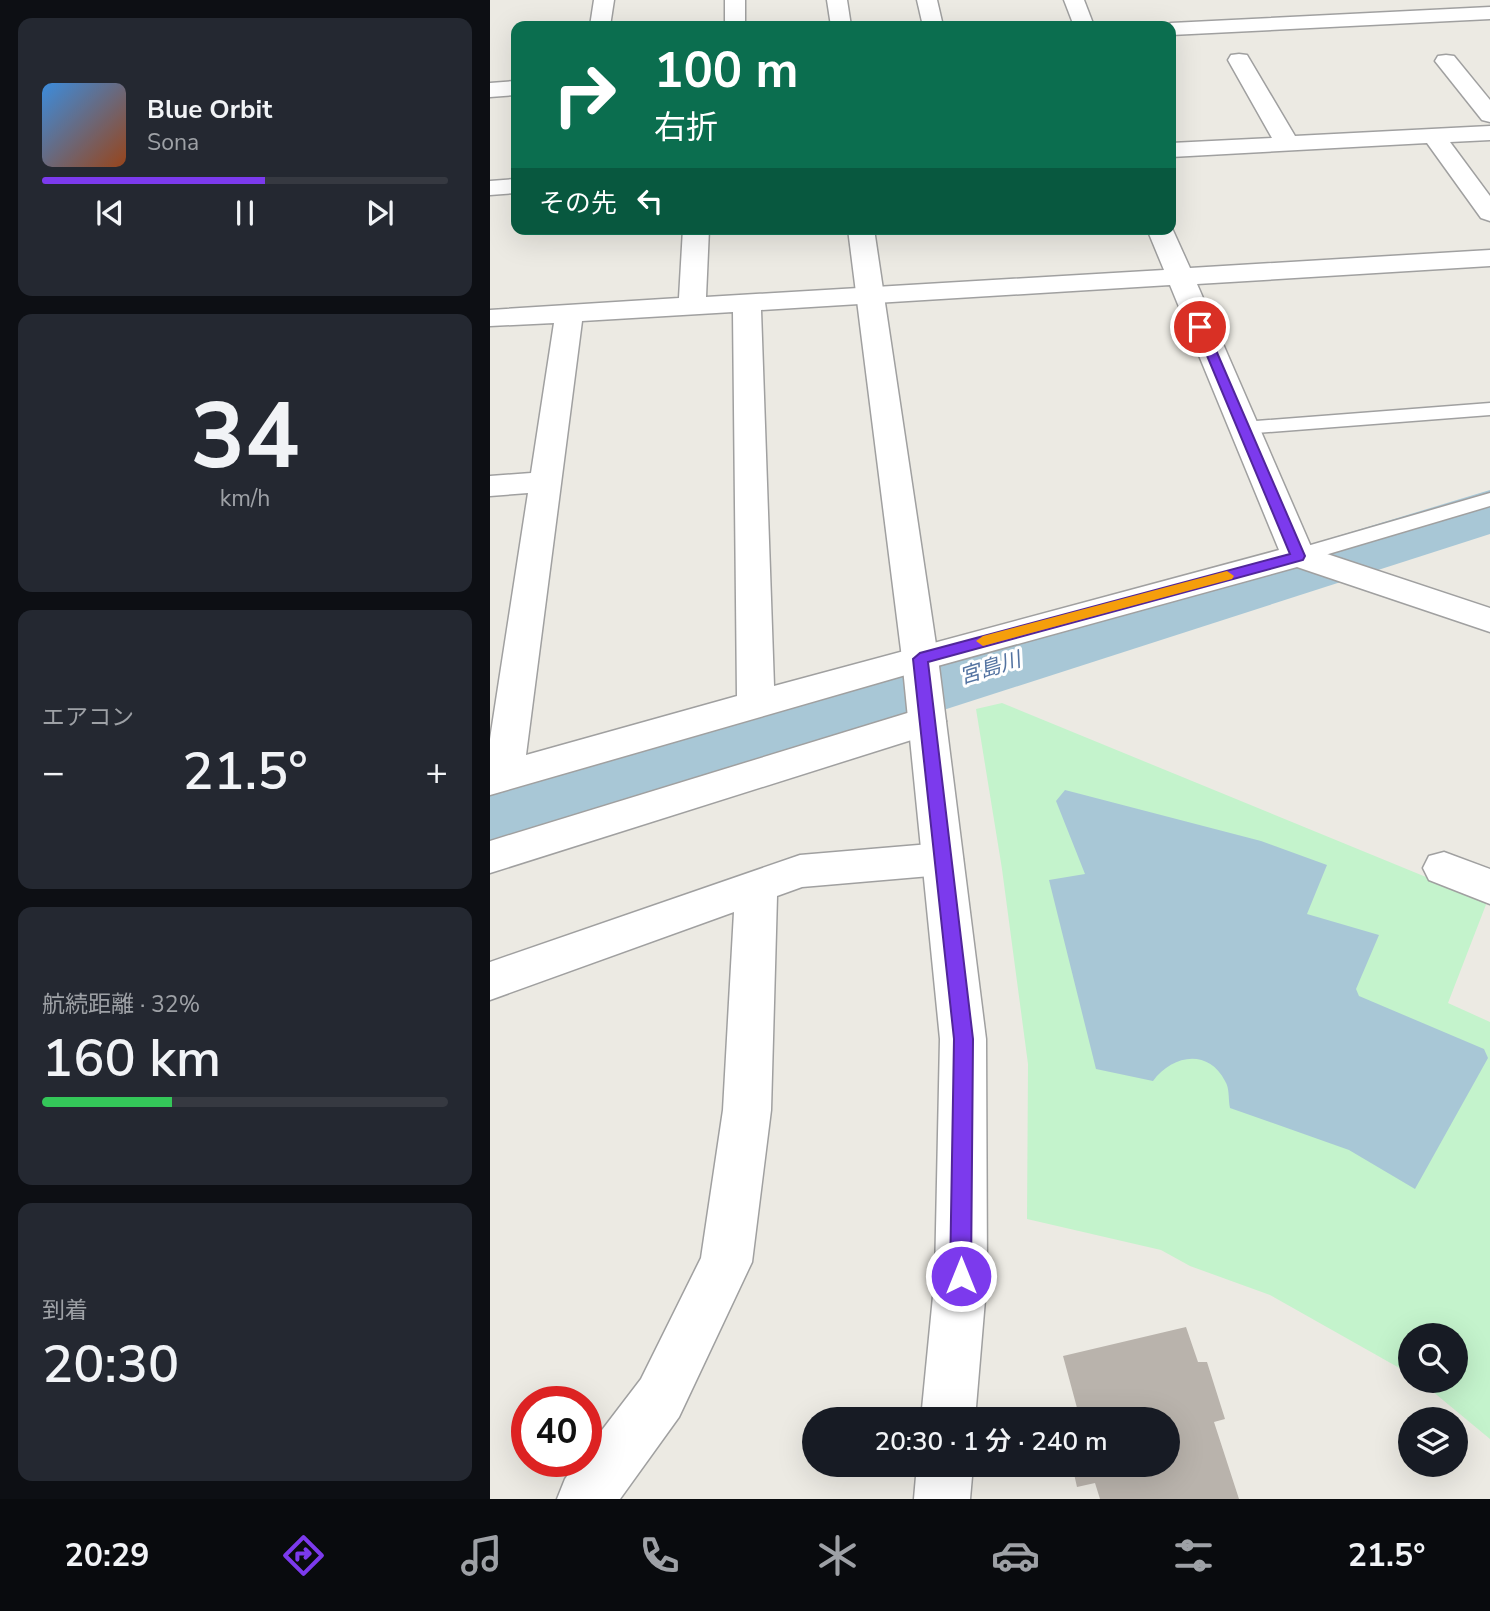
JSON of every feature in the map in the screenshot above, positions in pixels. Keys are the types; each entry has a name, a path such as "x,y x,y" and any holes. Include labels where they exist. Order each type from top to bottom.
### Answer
{"street":[{"path":"601,21 604,0"},
{"path":"735,21 736,0"},
{"path":"837,0 840,21"},
{"path":"928,0 932,21"},
{"path":"1073,0 1082,21"},
{"path":"1176,29 1490,13"},
{"path":"1239,60 1288,144"},
{"path":"1446,61 1490,115"},
{"path":"490,90 511,88"},
{"path":"1176,150 1490,133"},
{"path":"1433,136 1490,213"},
{"path":"490,188 511,186"},
{"path":"692,306 696,235"},
{"path":"862,235 920,659 963,1039 961,1276 949,1407"},
{"path":"1162,235 1298,556"},
{"path":"490,318 1490,258"},
{"path":"747,302 756,705"},
{"path":"569,313 545,482 497,778 1298,556 1490,620"},
{"path":"490,486 545,482"},
{"path":"490,857 927,721"},
{"path":"490,981 800,871 942,859"},
{"path":"1444,868 1490,887"},
{"path":"585,1499 660,1398 726,1262 747,1110 756,887"},
{"path":"942,1499 944,1477"}],"lane":[{"path":"1243,428 1490,409"},
{"path":"1298,556 1490,499"}],"green space":[{"path":"1002,703 1487,902 1448,1003 1490,1022 1490,1439 1468,1421 1468,1407 1451,1407 1434,1393 1468,1393 1468,1323 1398,1323 1398,1367 1270,1295 1190,1266 1161,1250 1027,1219 1028,1064 1002,869 976,709"}],"water":[{"path":"1065,790 1261,841 1327,865 1307,914 1379,935 1356,989 1359,996 1484,1049 1488,1058 1415,1189 1349,1150 1230,1108 1225,1081 1209,1063 1190,1059 1180,1061 1170,1065 1153,1081 1096,1069 1049,880 1085,874 1056,801"}],"building":[{"path":"1186,1327 1198,1362 1207,1362 1225,1419 1214,1422 1239,1499 1100,1499 1095,1483 1077,1487 1075,1477 1180,1477 1180,1407 1077,1407 1063,1356"}],"waterway":[{"name":"宮島川","path":"490,824 1490,511"}],"slow traffic":[{"path":"983,641 1227,576"}],"route":[{"path":"961,1276 963,1039 920,659 1298,556 1200,327"}]}
